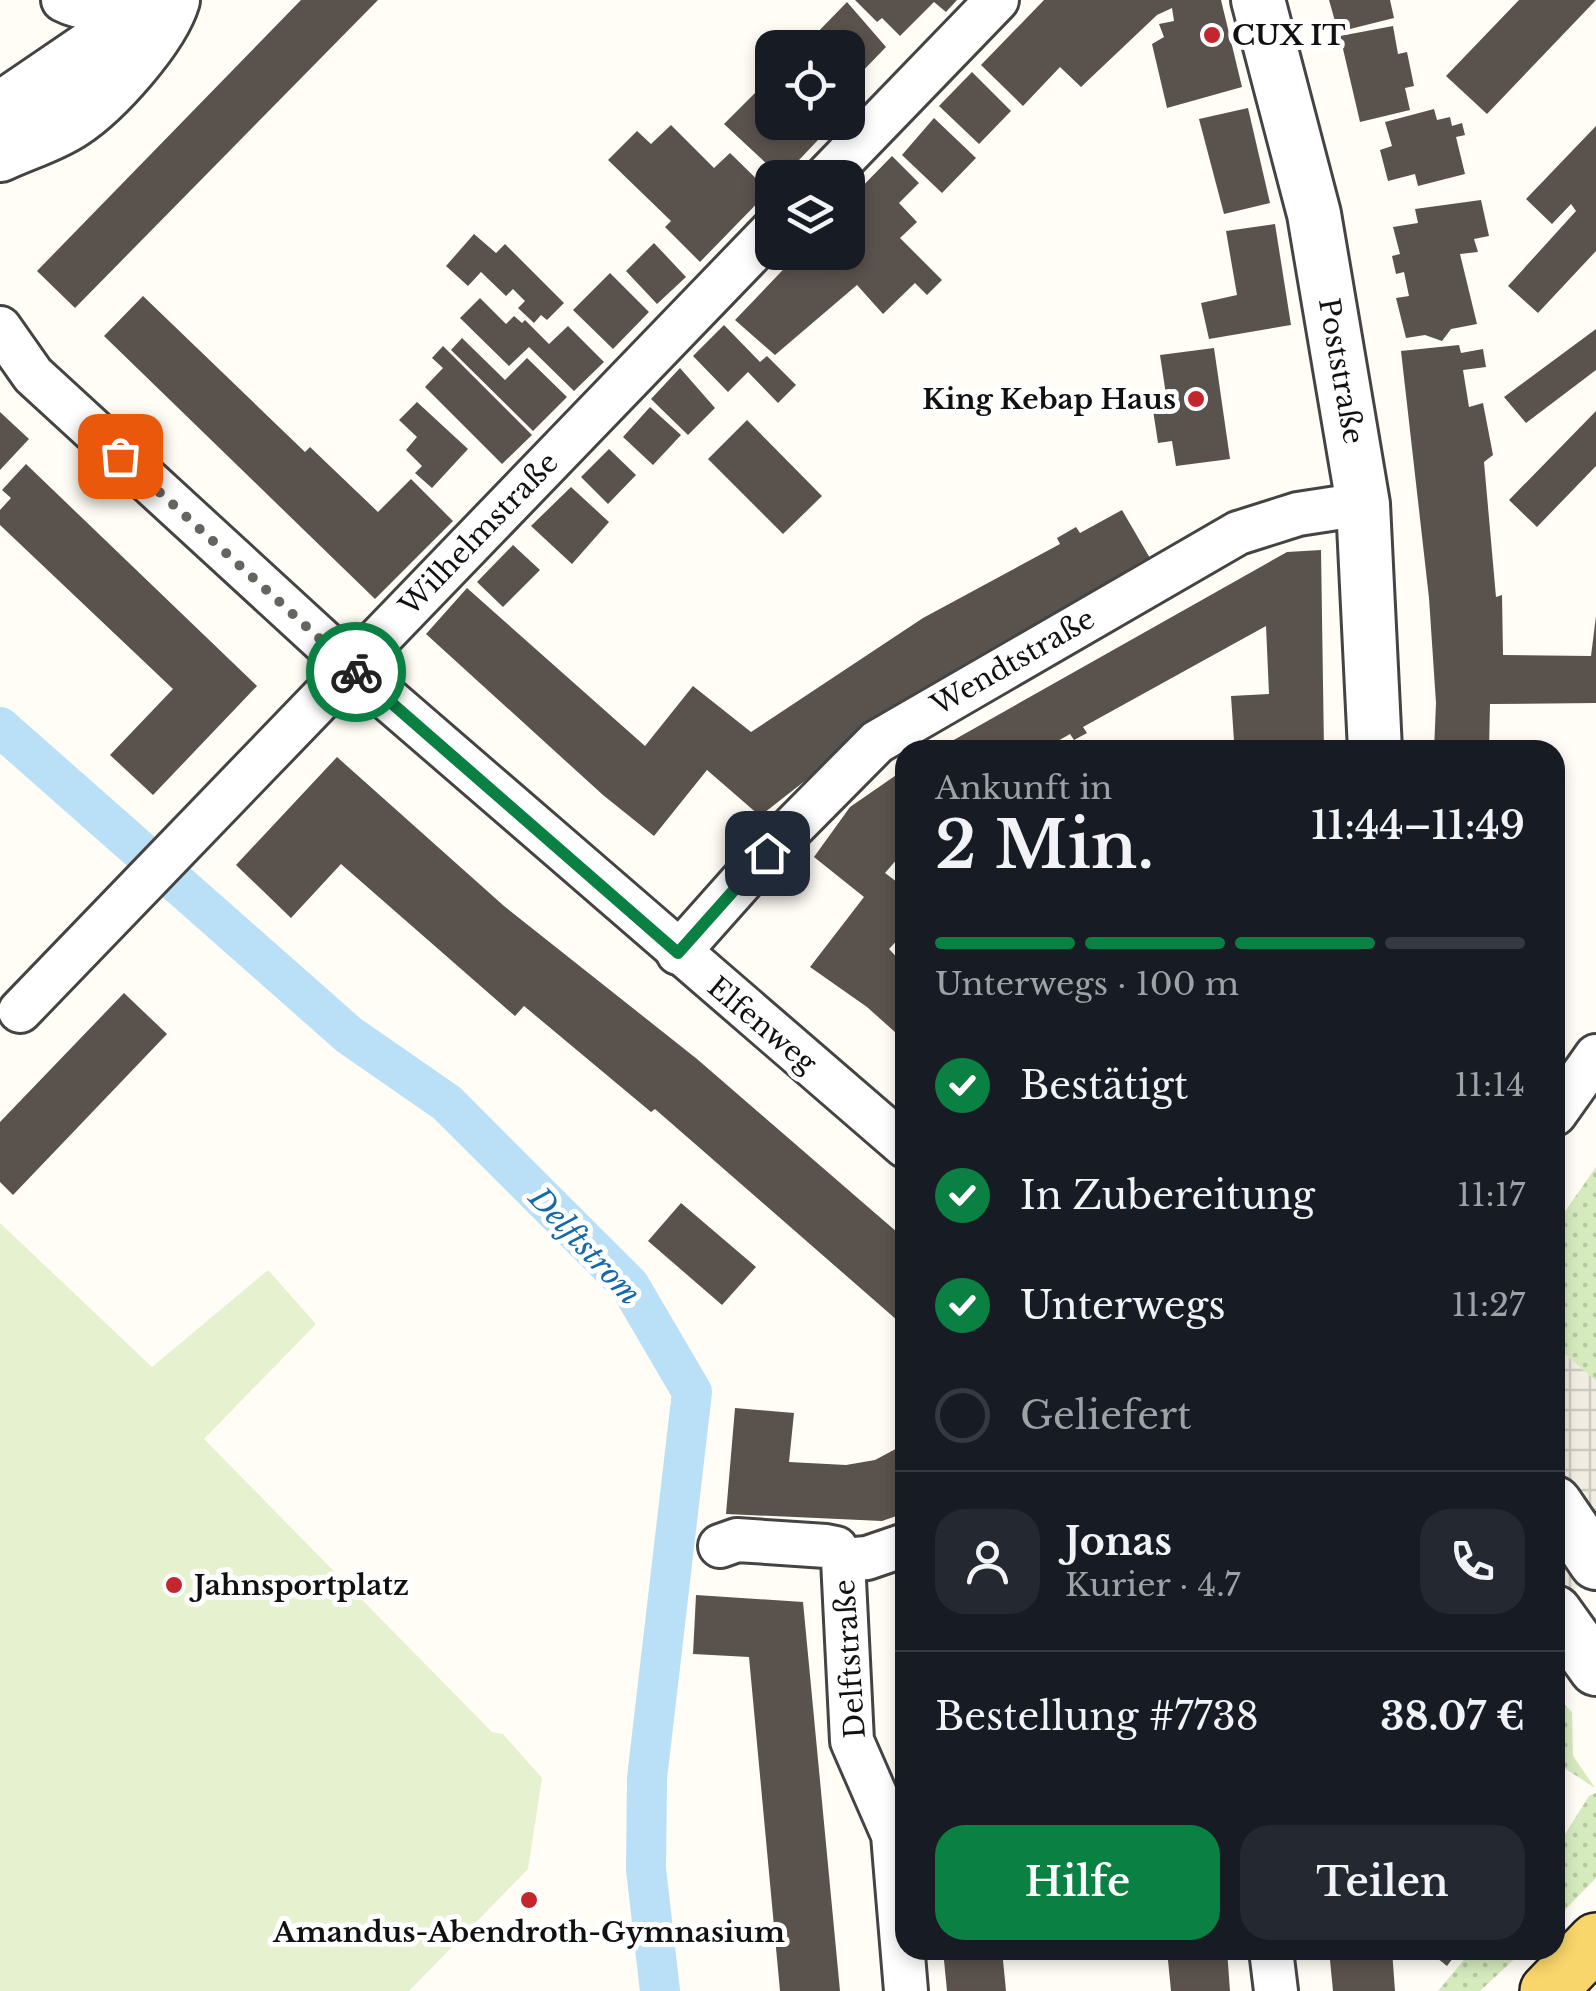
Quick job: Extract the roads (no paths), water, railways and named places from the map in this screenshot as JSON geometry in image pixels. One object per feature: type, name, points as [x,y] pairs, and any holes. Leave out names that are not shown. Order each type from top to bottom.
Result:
[{"type":"main road","points":[[1548,1991],[1596,1942]]},
{"type":"street","points":[[63,0],[77,8],[102,9],[135,0]]},
{"type":"street","points":[[0,109],[160,0]]},
{"type":"street","points":[[0,155],[74,121],[120,77],[167,21],[173,0]]},
{"type":"street","points":[[841,160],[997,0]]},
{"type":"street","name":"Poststraße","points":[[1258,0],[1314,214],[1363,504],[1375,740]]},
{"type":"street","name":"Wilhelmstraße","points":[[20,1011],[755,249]]},
{"type":"street","name":"Elfenweg","points":[[1,332],[33,375],[352,668],[895,1137]]},
{"type":"street","name":"Wendtstraße","points":[[678,953],[767,853],[877,742],[1238,533],[1298,514],[1363,504]]},
{"type":"street","points":[[1565,1100],[1596,1056]]},
{"type":"street","points":[[1565,1518],[1596,1563]]},
{"type":"street","name":"Delftstraße","points":[[720,1546],[737,1540],[826,1546],[836,1548],[843,1560],[852,1740],[893,1835],[895,1859]]},
{"type":"street","name":"Delftstraße","points":[[843,1560],[867,1558],[895,1548]]},
{"type":"street","points":[[1565,1626],[1596,1669]]},
{"type":"street","name":"Delftstraße","points":[[903,1960],[906,1991]]},
{"type":"street","points":[[1272,1960],[1276,1991]]},
{"type":"waterway","name":"Delftstrom","points":[[0,727],[349,1035],[447,1103],[630,1286],[692,1392],[647,1778],[646,1869],[660,1991]]},
{"type":"place","name":"CUX IT","points":[[1212,35]]},
{"type":"place","name":"King Kebap Haus","points":[[1196,399]]},
{"type":"place","name":"Jahnsportplatz","points":[[174,1585]]},
{"type":"place","name":"Amandus-Abendroth-Gymnasium","points":[[529,1900]]}]
